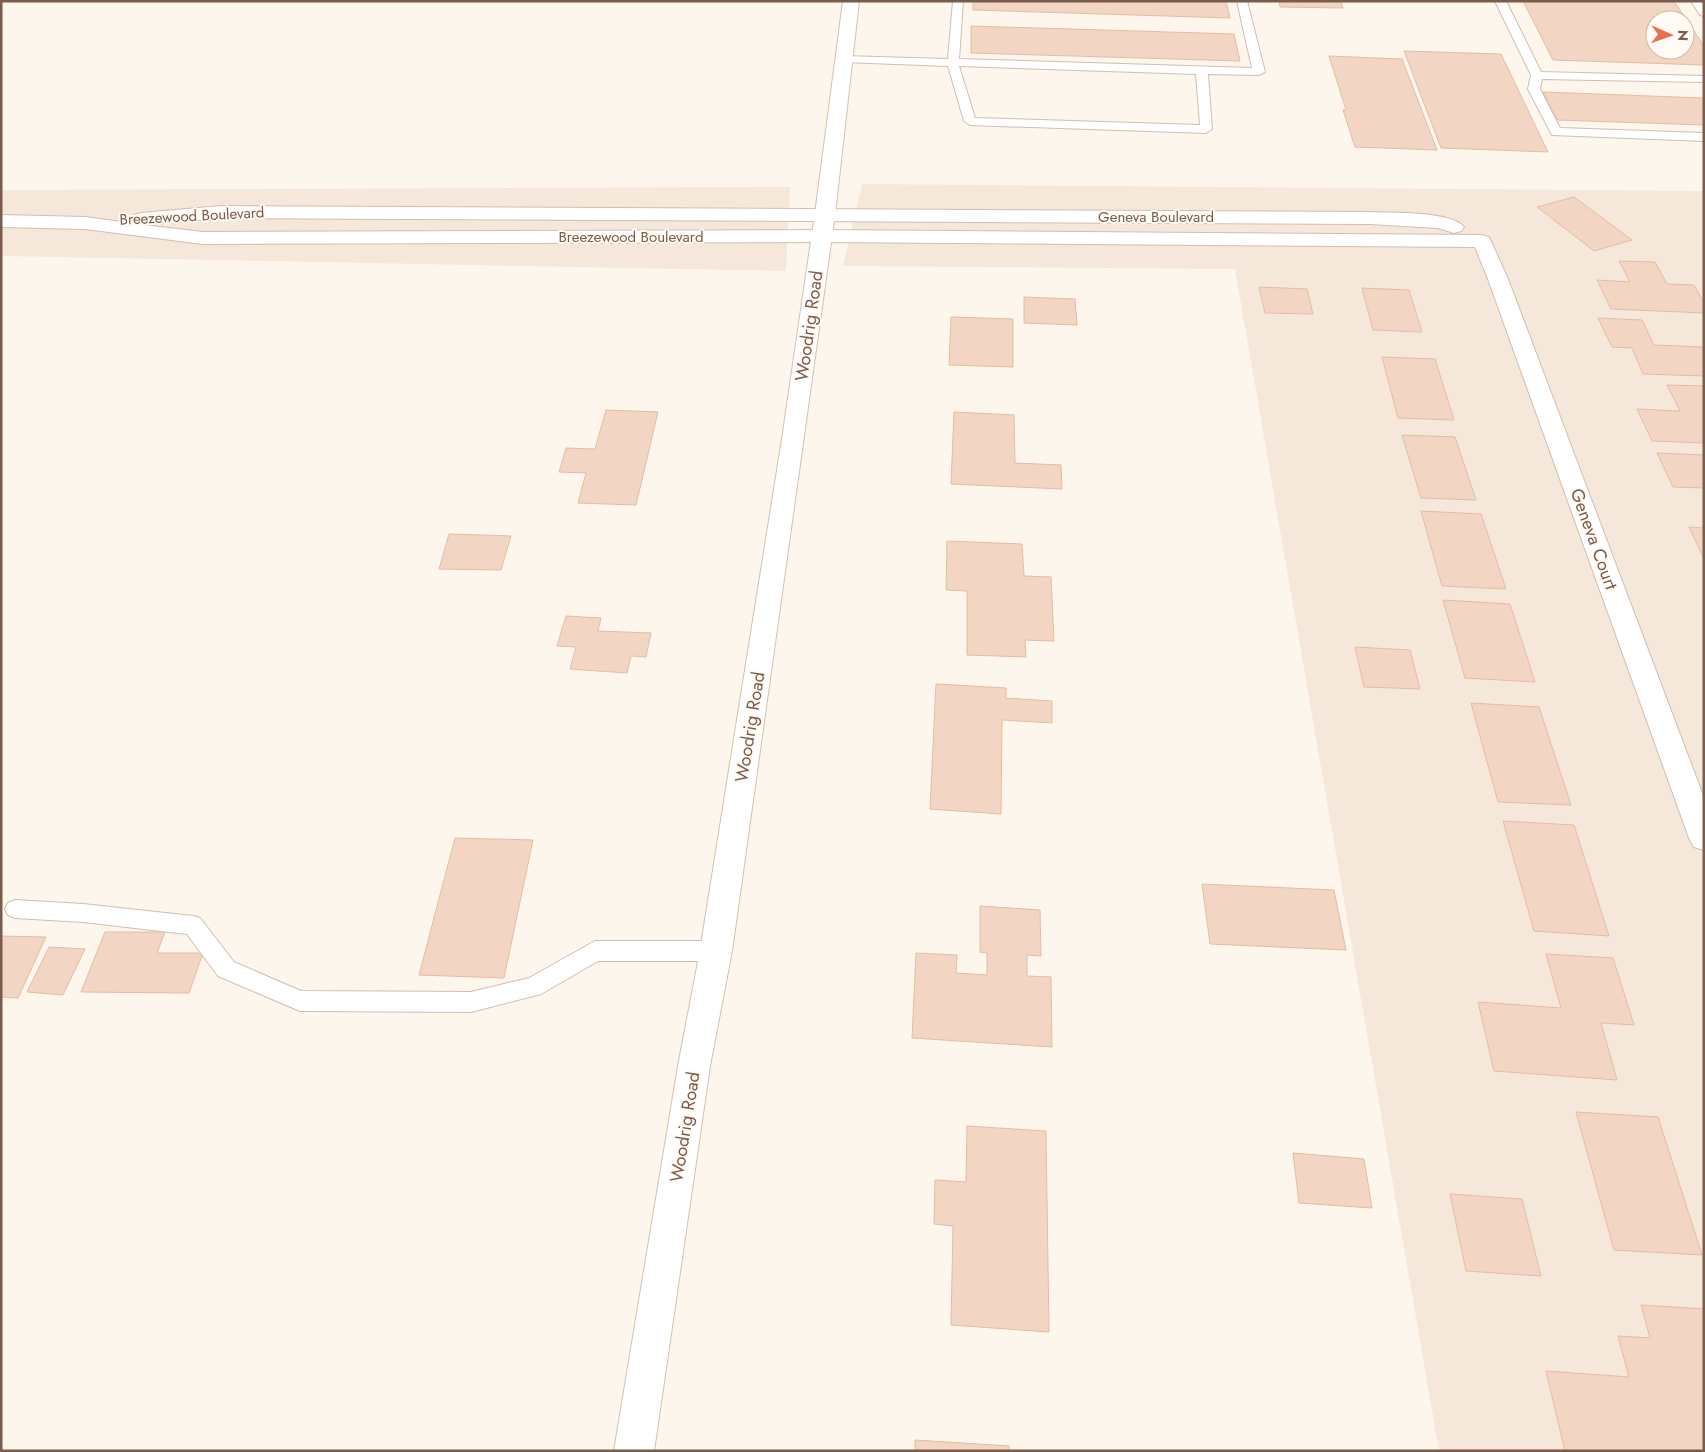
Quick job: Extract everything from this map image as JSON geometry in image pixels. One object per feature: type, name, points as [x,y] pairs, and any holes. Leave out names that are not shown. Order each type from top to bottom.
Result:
[{"type":"street","name":"Woodrig Road","points":[[634,1451],[694,1066],[716,951],[824,225],[851,1]]},
{"type":"street","name":"Breezewood Boulevard","points":[[85,223],[220,212],[448,213],[824,225]]},
{"type":"street","points":[[439,238],[448,213]]},
{"type":"street","name":"Breezewood Boulevard","points":[[1,221],[85,223],[203,238],[439,238],[824,225]]},
{"type":"street","name":"Geneva Court","points":[[824,225],[1482,241],[1502,288],[1704,838]]},
{"type":"lane","points":[[958,1],[953,64],[970,121],[1206,129],[1202,71]]},
{"type":"lane","points":[[843,59],[953,64],[1259,72],[1242,1]]},
{"type":"lane","points":[[1500,1],[1537,75],[1534,89],[1556,132],[1704,137]]},
{"type":"lane","points":[[1696,1],[1704,13]]},
{"type":"lane","points":[[1537,75],[1704,79]]},
{"type":"lane","points":[[15,909],[83,913],[193,925],[226,969],[300,1001],[471,1002],[534,988],[595,952],[716,951]]},
{"type":"shaded area","points":[[862,184],[1704,191],[1704,1451],[1439,1451],[1235,269],[843,266]]},
{"type":"shaded area","points":[[790,187],[786,271],[1,256],[1,190]]},
{"type":"building","points":[[973,1],[1226,1],[1230,18],[973,10]]},
{"type":"building","points":[[1279,1],[1341,1],[1343,8],[1280,7]]},
{"type":"building","points":[[1523,1],[1674,1],[1680,10],[1645,10],[1645,60],[1695,60],[1695,32],[1704,46],[1704,65],[1553,60]]},
{"type":"building","points":[[971,26],[1234,34],[1240,61],[971,53]]},
{"type":"building","points":[[1404,51],[1501,54],[1548,152],[1441,148]]},
{"type":"building","points":[[1329,56],[1402,59],[1437,150],[1355,147],[1343,110],[1346,110]]},
{"type":"building","points":[[1543,92],[1704,98],[1704,125],[1557,120]]},
{"type":"building","points":[[1574,197],[1632,240],[1594,251],[1537,207]]},
{"type":"building","points":[[1619,261],[1655,262],[1667,284],[1694,285],[1704,303],[1704,313],[1611,309],[1597,280],[1630,282]]},
{"type":"building","points":[[1259,287],[1307,289],[1313,314],[1265,313]]},
{"type":"building","points":[[1362,288],[1409,290],[1422,332],[1373,330]]},
{"type":"building","points":[[1024,297],[1075,299],[1077,325],[1024,323]]},
{"type":"building","points":[[951,317],[1013,319],[1013,367],[949,365]]},
{"type":"building","points":[[1598,318],[1642,320],[1654,345],[1704,347],[1704,376],[1643,374],[1632,348],[1612,347]]},
{"type":"building","points":[[1382,357],[1435,359],[1454,420],[1398,418]]},
{"type":"building","points":[[1667,385],[1704,386],[1704,443],[1652,441],[1637,409],[1680,411]]},
{"type":"building","points":[[606,410],[658,412],[636,505],[578,503],[586,473],[559,472],[566,448],[595,449]]},
{"type":"building","points":[[954,412],[1014,415],[1015,463],[1061,465],[1062,489],[951,484]]},
{"type":"building","points":[[1402,435],[1455,437],[1476,500],[1421,498]]},
{"type":"building","points":[[1657,453],[1704,455],[1704,488],[1673,487]]},
{"type":"building","points":[[1421,511],[1481,514],[1506,589],[1442,586]]},
{"type":"building","points":[[1689,527],[1704,528],[1704,559]]},
{"type":"building","points":[[449,534],[511,536],[501,570],[439,569]]},
{"type":"building","points":[[947,541],[1022,544],[1024,576],[1051,577],[1054,641],[1025,640],[1026,657],[967,655],[967,591],[946,590]]},
{"type":"building","points":[[1443,600],[1510,604],[1535,682],[1465,678]]},
{"type":"building","points":[[566,616],[601,618],[598,631],[651,633],[646,657],[631,656],[627,673],[570,669],[576,647],[557,646]]},
{"type":"building","points":[[1355,647],[1410,650],[1420,689],[1364,687]]},
{"type":"building","points":[[936,684],[1006,688],[1006,698],[1052,701],[1052,723],[1002,720],[1001,814],[930,809]]},
{"type":"building","points":[[1471,703],[1539,707],[1571,805],[1498,802]]},
{"type":"building","points":[[1503,821],[1574,825],[1609,936],[1534,931]]},
{"type":"building","points":[[455,838],[533,840],[504,978],[419,975]]},
{"type":"building","points":[[1202,884],[1334,890],[1346,950],[1210,944]]},
{"type":"building","points":[[980,906],[1040,910],[1041,956],[1027,955],[1027,976],[1051,977],[1052,1047],[912,1038],[916,953],[957,955],[956,973],[987,975],[987,953],[980,952]]},
{"type":"building","points":[[105,932],[165,932],[157,953],[203,953],[189,993],[81,992]]},
{"type":"building","points":[[1,936],[46,937],[18,998],[1,997]]},
{"type":"building","points":[[49,947],[85,949],[63,995],[27,992]]},
{"type":"building","points":[[1546,954],[1613,958],[1634,1025],[1601,1023],[1617,1080],[1494,1071],[1478,1002],[1561,1008]]},
{"type":"building","points":[[1576,1112],[1658,1117],[1702,1255],[1614,1250]]},
{"type":"building","points":[[967,1126],[1046,1131],[1049,1332],[951,1325],[953,1226],[934,1224],[935,1180],[966,1182]]},
{"type":"building","points":[[1293,1153],[1364,1159],[1372,1208],[1299,1203]]},
{"type":"building","points":[[1450,1194],[1522,1199],[1541,1276],[1466,1271]]},
{"type":"building","points":[[1641,1305],[1704,1309],[1704,1451],[1565,1451],[1546,1371],[1629,1377],[1618,1336],[1650,1338]]},
{"type":"building","points":[[915,1440],[1009,1446],[1009,1451],[915,1451]]}]
